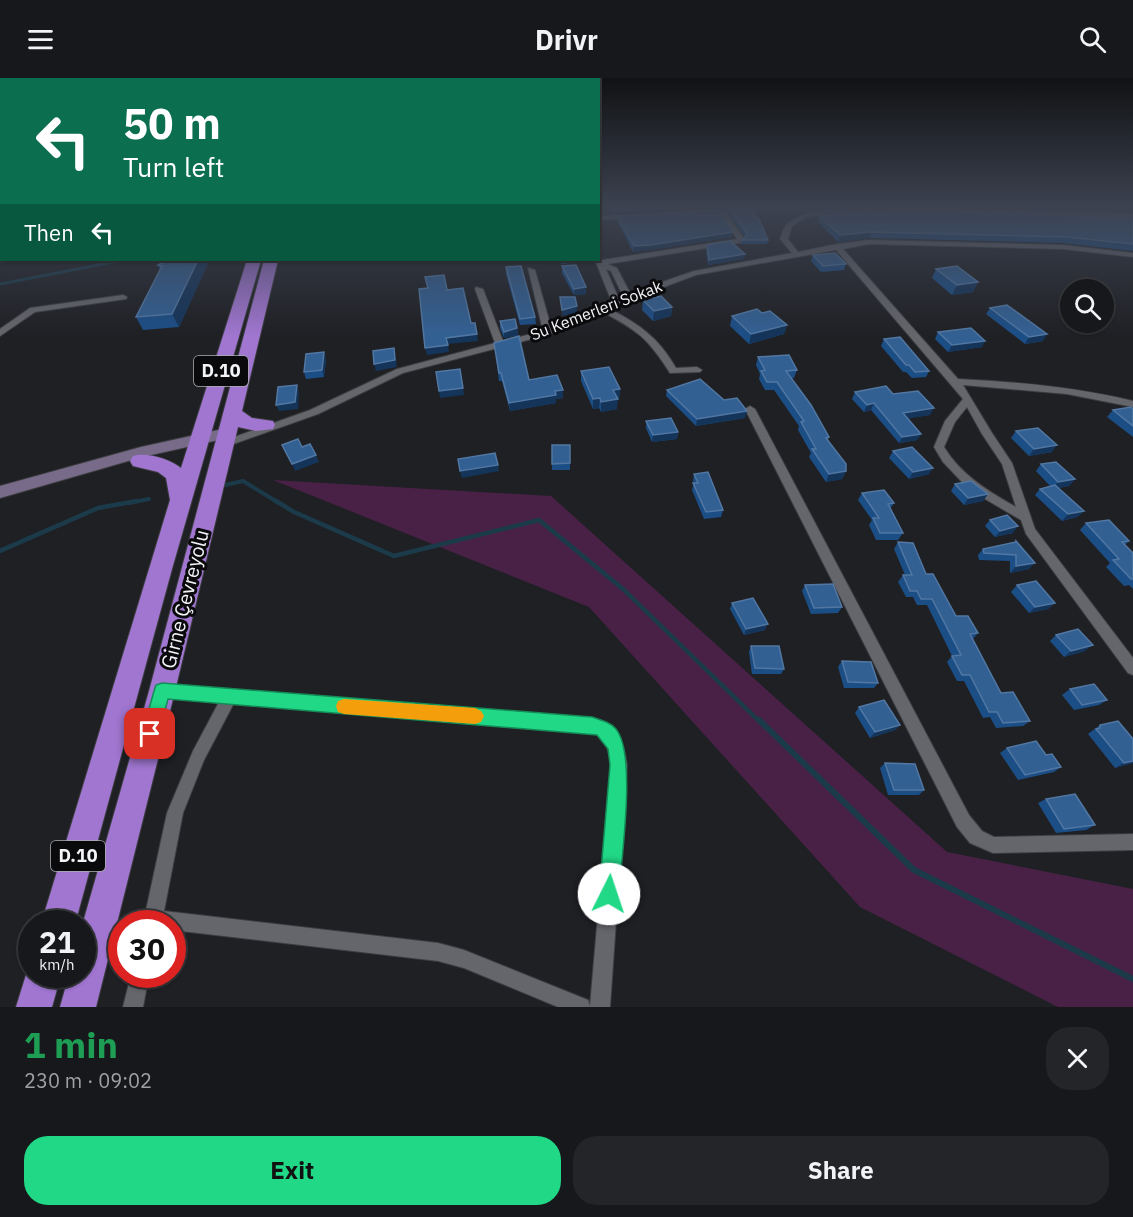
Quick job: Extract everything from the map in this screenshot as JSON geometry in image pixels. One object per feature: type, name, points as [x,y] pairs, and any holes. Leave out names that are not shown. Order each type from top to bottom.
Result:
[{"type":"highway","name":"Girne Çevreyolu","points":[[78,1007],[162,691],[212,441],[254,261]]},
{"type":"highway","name":"Girne Çevreyolu","points":[[62,910],[181,500],[212,441],[233,413],[271,261]]},
{"type":"highway","points":[[233,413],[240,422],[266,425]]},
{"type":"highway","points":[[140,461],[165,467],[176,475],[181,500]]},
{"type":"highway","points":[[34,1007],[39,988]]},
{"type":"street","points":[[600,261],[678,249]]},
{"type":"street","points":[[792,249],[795,253]]},
{"type":"street","name":"Su Kemerleri Sokak","points":[[286,423],[400,371],[548,332],[616,301],[694,273],[817,249]]},
{"type":"street","points":[[840,249],[968,400],[1006,463],[1030,531],[1133,669]]},
{"type":"street","name":"Su Kemerleri Sokak","points":[[1084,249],[1133,255]]},
{"type":"street","points":[[599,261],[614,270],[628,297]]},
{"type":"street","points":[[599,261],[616,301]]},
{"type":"street","points":[[531,270],[548,332]]},
{"type":"street","points":[[479,289],[500,344]]},
{"type":"street","points":[[0,333],[33,310],[123,297]]},
{"type":"street","points":[[602,308],[640,329],[660,347],[673,371],[697,370]]},
{"type":"street","points":[[955,382],[990,383],[1081,394],[1133,404]]},
{"type":"street","points":[[968,400],[956,411],[945,427],[939,447],[946,461],[956,472],[990,497],[1026,518]]},
{"type":"street","points":[[750,409],[963,821],[976,837],[993,845],[1133,842]]},
{"type":"street","points":[[0,492],[109,463],[141,452],[212,441],[286,423]]},
{"type":"street","points":[[109,463],[140,461],[266,425],[286,423]]},
{"type":"street","points":[[162,691],[592,725],[602,728],[610,735],[617,747],[619,765],[600,1007]]},
{"type":"street","points":[[154,910],[175,813],[198,756],[229,698]]},
{"type":"street","points":[[186,925],[438,952],[464,959],[582,1007]]},
{"type":"street","points":[[133,1007],[137,988]]},
{"type":"shaded area","points":[[273,480],[551,496],[947,852],[1133,889],[1133,1007],[1058,1007],[860,907],[589,607]]},
{"type":"building","points":[[708,249],[740,249],[745,254],[709,260]]},
{"type":"building","points":[[835,253],[846,264],[823,266],[813,255]]},
{"type":"building","points":[[165,261],[198,261],[172,314],[136,317],[162,266],[158,265]]},
{"type":"building","points":[[576,265],[586,287],[574,289],[562,266]]},
{"type":"building","points":[[521,266],[535,317],[520,319],[506,267]]},
{"type":"building","points":[[957,266],[978,282],[957,285],[936,269]]},
{"type":"building","points":[[444,275],[447,290],[463,288],[471,323],[475,323],[477,334],[446,338],[448,345],[425,348],[419,289],[428,288],[425,277]]},
{"type":"building","points":[[661,296],[672,307],[654,311],[643,300]]},
{"type":"building","points":[[560,297],[575,297],[577,306],[562,310]]},
{"type":"building","points":[[1007,305],[1047,334],[1029,337],[990,308]]},
{"type":"building","points":[[757,309],[762,313],[770,311],[787,325],[751,334],[732,316]]},
{"type":"building","points":[[515,319],[517,328],[504,332],[500,321]]},
{"type":"building","points":[[971,328],[985,341],[952,345],[938,332]]},
{"type":"building","points":[[519,336],[529,380],[557,375],[563,390],[555,391],[556,395],[509,403],[501,373],[499,373],[494,343]]},
{"type":"building","points":[[900,337],[929,371],[915,372],[884,339]]},
{"type":"building","points":[[394,348],[395,360],[374,364],[373,351]]},
{"type":"building","points":[[324,352],[322,370],[304,372],[306,354]]},
{"type":"building","points":[[789,355],[797,370],[786,371],[811,405],[829,437],[826,438],[846,464],[846,471],[829,474],[812,449],[816,449],[801,422],[804,421],[777,382],[767,382],[761,371],[765,370],[758,357]]},
{"type":"building","points":[[609,367],[620,389],[613,390],[618,399],[601,402],[600,398],[593,399],[581,371]]},
{"type":"building","points":[[460,369],[463,388],[439,391],[436,372]]},
{"type":"building","points":[[700,379],[724,400],[737,398],[747,411],[697,419],[667,390]]},
{"type":"building","points":[[297,385],[295,402],[276,405],[278,387]]},
{"type":"building","points":[[886,386],[893,394],[918,391],[934,408],[903,413],[921,434],[902,437],[874,403],[867,405],[855,392]]},
{"type":"building","points":[[1131,407],[1133,409],[1133,426],[1113,410]]},
{"type":"building","points":[[671,418],[678,432],[653,435],[646,421]]},
{"type":"building","points":[[1038,428],[1057,445],[1034,449],[1016,431]]},
{"type":"building","points":[[298,439],[302,447],[310,444],[316,455],[292,464],[282,445]]},
{"type":"building","points":[[552,445],[570,445],[570,463],[552,464]]},
{"type":"building","points":[[912,447],[933,468],[913,472],[893,451]]},
{"type":"building","points":[[495,453],[498,465],[460,471],[458,459]]},
{"type":"building","points":[[1056,462],[1075,479],[1058,482],[1041,464]]},
{"type":"building","points":[[708,472],[723,510],[706,512],[693,483],[698,483],[694,474]]},
{"type":"building","points":[[971,481],[988,494],[968,498],[955,484]]},
{"type":"building","points":[[1055,485],[1084,511],[1068,514],[1040,489]]},
{"type":"building","points":[[884,490],[894,503],[888,504],[903,533],[880,533],[873,518],[879,518],[862,493]]},
{"type":"building","points":[[1007,515],[1018,526],[1000,531],[990,520]]},
{"type":"building","points":[[1109,520],[1129,541],[1122,542],[1133,553],[1133,579],[1113,560],[1119,559],[1086,523]]},
{"type":"building","points":[[1016,541],[1035,563],[1016,566],[1016,555],[984,553],[983,549]]},
{"type":"building","points":[[898,542],[913,543],[926,574],[933,574],[956,616],[968,616],[978,633],[970,634],[1001,693],[1013,692],[1030,721],[1003,723],[997,712],[989,712],[970,675],[962,675],[952,656],[961,655],[932,599],[921,599],[917,591],[910,591],[903,575],[912,575]]},
{"type":"building","points":[[1036,581],[1055,603],[1035,607],[1017,585]]},
{"type":"building","points":[[833,584],[842,607],[814,608],[805,585]]},
{"type":"building","points":[[753,598],[768,624],[746,629],[732,603]]},
{"type":"building","points":[[1078,629],[1093,645],[1071,651],[1056,635]]},
{"type":"building","points":[[751,646],[779,646],[784,669],[755,668]]},
{"type":"building","points":[[842,661],[871,662],[878,683],[848,682]]},
{"type":"building","points":[[1094,684],[1107,700],[1082,705],[1070,689]]},
{"type":"building","points":[[884,700],[900,725],[875,732],[859,707]]},
{"type":"building","points":[[1118,721],[1133,739],[1133,761],[1124,763],[1096,729],[1100,728],[1100,725]]},
{"type":"building","points":[[1036,741],[1046,755],[1052,754],[1061,767],[1025,775],[1007,748]]},
{"type":"building","points":[[885,763],[915,764],[924,790],[894,790]]},
{"type":"building","points":[[1075,794],[1095,825],[1064,829],[1046,799]]},
{"type":"waterway","points":[[0,284],[119,261]]},
{"type":"waterway","points":[[225,485],[243,481],[279,503]]},
{"type":"waterway","points":[[129,503],[149,499]]},
{"type":"waterway","points":[[0,551],[98,508],[137,501]]},
{"type":"waterway","points":[[276,501],[294,512],[394,556],[539,520],[623,589],[760,722]]},
{"type":"waterway","points":[[759,720],[914,870],[1133,979]]},
{"type":"slow traffic","points":[[344,706],[475,716]]},
{"type":"route","points":[[150,734],[162,691],[592,725],[602,728],[610,735],[617,747],[619,765],[609,894]]}]
